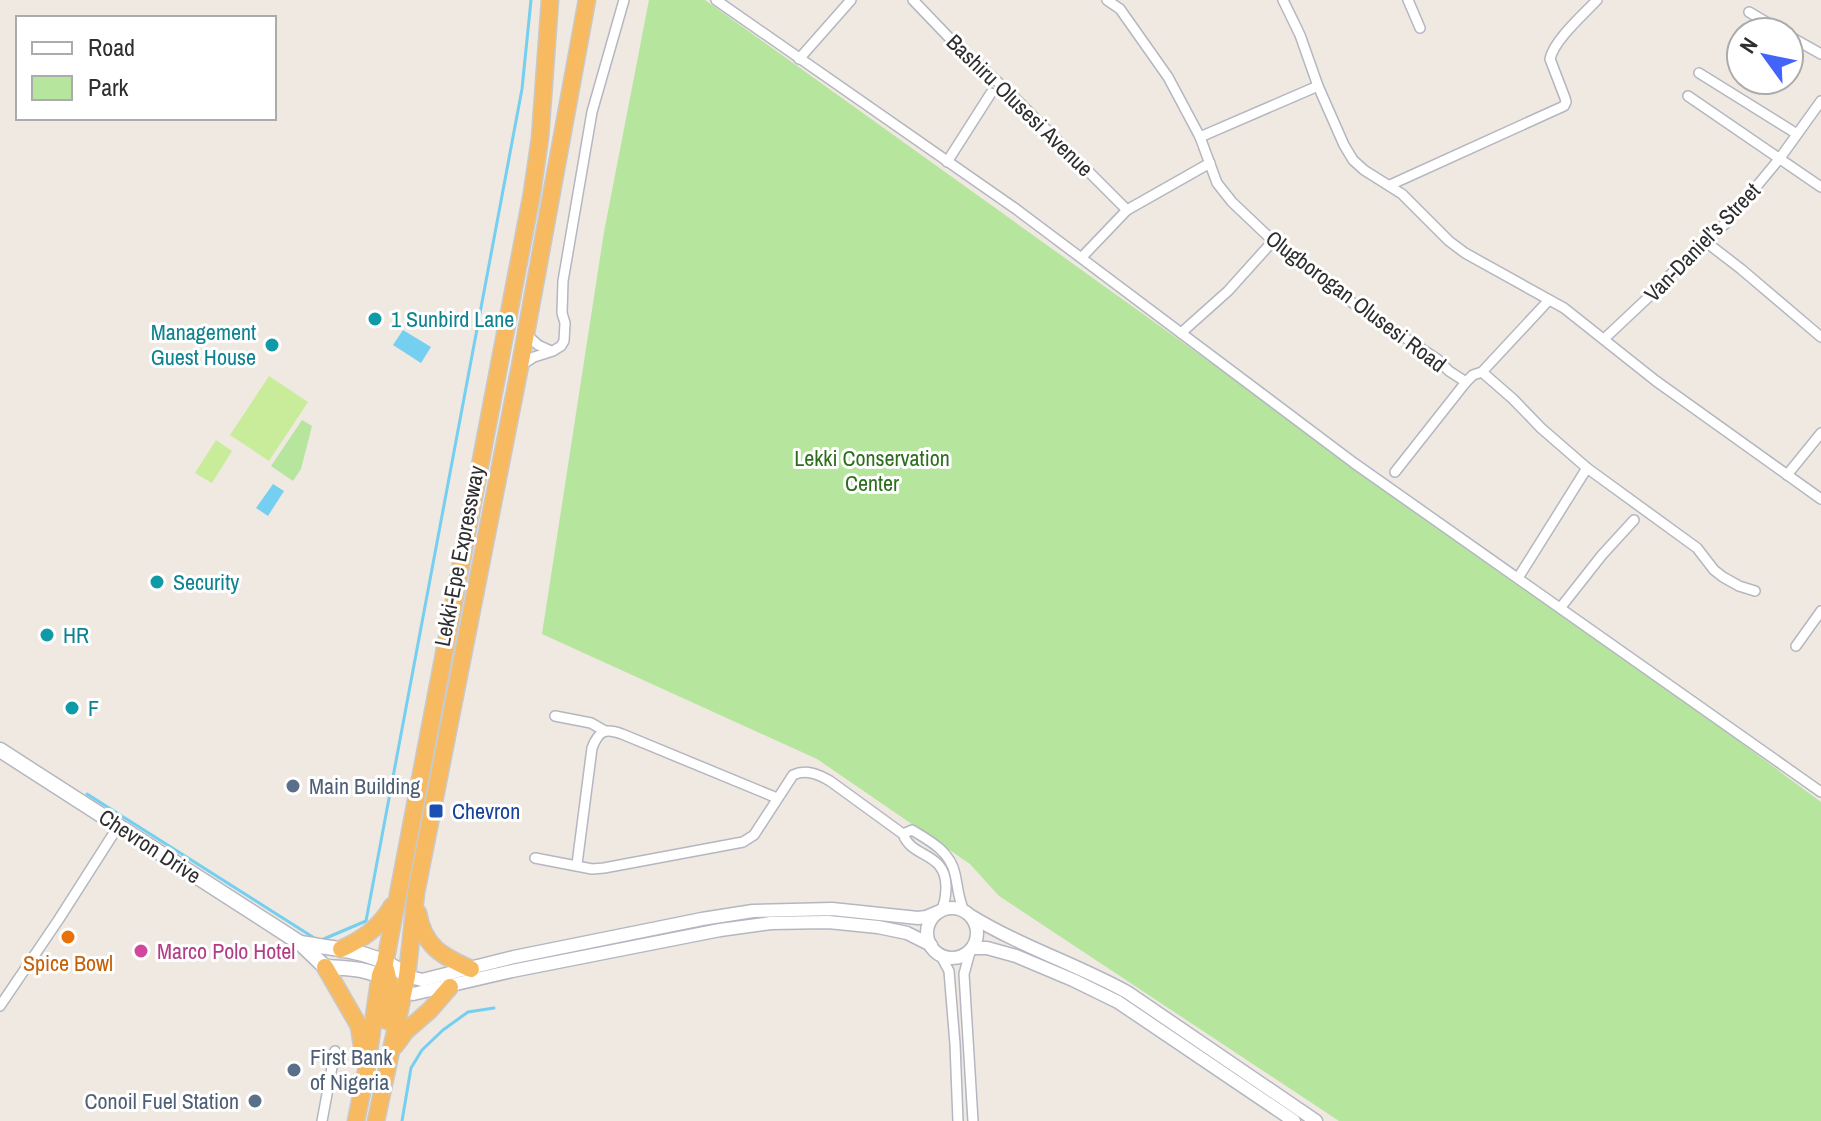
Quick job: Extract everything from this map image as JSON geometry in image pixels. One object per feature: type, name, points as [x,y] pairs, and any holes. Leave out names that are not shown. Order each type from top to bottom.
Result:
[{"type":"highway","name":"Lekki-Epe Expressway","points":[[376,1121],[389,1058],[397,897],[532,193],[550,0]]},
{"type":"highway","name":"Lekki-Epe Expressway","points":[[356,1121],[366,1072],[416,893],[520,366],[587,0]]},
{"type":"highway","points":[[369,1121],[386,1028],[398,926],[416,834],[412,821]]},
{"type":"highway","points":[[416,893],[422,932],[429,943],[440,953],[471,969]]},
{"type":"highway","points":[[341,949],[376,928],[397,897]]},
{"type":"highway","points":[[325,967],[359,1026],[366,1072]]},
{"type":"highway","points":[[389,1058],[406,1031],[450,987]]},
{"type":"main road","name":"Chevron Drive","points":[[0,750],[300,943],[325,967]]},
{"type":"main road","name":"Chevron Drive","points":[[300,943],[365,954],[393,976]]},
{"type":"main road","points":[[325,967],[359,969],[393,976]]},
{"type":"street","points":[[520,366],[561,346],[564,341],[563,281],[592,112],[624,0]]},
{"type":"street","points":[[716,0],[1082,257],[1354,463],[1821,792]]},
{"type":"street","points":[[799,59],[851,0]]},
{"type":"street","name":"Bashiru Olusesi Avenue","points":[[913,0],[1127,210]]},
{"type":"street","name":"Olugborogan Olusesi Road","points":[[1109,0],[1120,9],[1168,77],[1200,137],[1217,183],[1232,202],[1273,241],[1354,304],[1437,359],[1449,371],[1466,382],[1482,372],[1549,300]]},
{"type":"street","points":[[1283,0],[1300,35],[1318,86],[1353,160],[1390,185],[1465,253],[1564,308],[1656,381],[1821,499]]},
{"type":"street","points":[[1408,0],[1420,28]]},
{"type":"street","points":[[1390,185],[1564,106],[1566,102],[1550,59],[1551,54],[1597,0]]},
{"type":"street","points":[[1749,12],[1756,16]]},
{"type":"street","points":[[1699,73],[1797,134]]},
{"type":"street","points":[[1200,137],[1318,86]]},
{"type":"street","points":[[947,162],[991,93]]},
{"type":"street","points":[[1688,96],[1821,187]]},
{"type":"street","name":"Van-Daniel’s Street","points":[[1604,339],[1727,222],[1780,158],[1821,101]]},
{"type":"street","points":[[1082,257],[1127,210],[1210,163]]},
{"type":"street","points":[[1181,333],[1228,291],[1273,241]]},
{"type":"street","points":[[1706,242],[1821,337]]},
{"type":"street","points":[[526,334],[538,345],[552,351]]},
{"type":"street","points":[[1482,372],[1587,468],[1697,548],[1714,570],[1739,586],[1755,591]]},
{"type":"street","points":[[1395,472],[1466,382]]},
{"type":"street","points":[[1787,475],[1821,433]]},
{"type":"street","points":[[1518,578],[1587,468]]},
{"type":"street","points":[[1561,607],[1634,520]]},
{"type":"street","points":[[1796,646],[1821,611]]},
{"type":"street","points":[[555,716],[591,723],[605,731],[622,734],[777,798]]},
{"type":"street","points":[[577,864],[592,748],[596,737],[605,731]]},
{"type":"street","points":[[535,858],[592,869],[743,842],[754,835],[793,775],[817,774],[903,834],[906,841],[941,865],[946,882],[946,899],[927,931],[928,940],[941,956],[958,958],[972,950],[987,948],[1016,956],[1118,1002],[1294,1121]]},
{"type":"street","points":[[0,1006],[119,825]]},
{"type":"street","points":[[903,834],[912,830],[942,850],[955,870],[959,898],[978,931],[964,974],[973,1121]]},
{"type":"street","points":[[393,976],[422,980],[514,957],[753,911],[832,909],[918,918],[955,908],[997,932],[1099,976],[1127,992],[1316,1121]]},
{"type":"street","points":[[393,976],[413,994],[512,971],[720,930],[771,923],[828,922],[878,927],[907,933],[931,945]]},
{"type":"street","points":[[941,956],[949,971],[958,1121]]},
{"type":"street","points":[[322,1121],[335,1051]]},
{"type":"green space","name":"Lekki Conservation Center","points":[[649,0],[705,0],[1821,802],[1821,1121],[1339,1121],[999,896],[970,864],[817,759],[542,634],[604,232]]},
{"type":"green space","points":[[269,376],[308,402],[269,461],[230,435]]},
{"type":"green space","points":[[302,420],[312,426],[301,469],[293,481],[271,466]]},
{"type":"green space","points":[[216,440],[232,451],[212,483],[195,473]]},
{"type":"water","points":[[403,330],[431,347],[421,363],[393,345]]},
{"type":"water","points":[[273,484],[284,491],[268,516],[256,508]]},
{"type":"waterway","points":[[87,794],[319,941],[366,921],[522,89],[531,0]]},
{"type":"waterway","points":[[402,1121],[411,1068],[422,1050],[468,1012],[494,1008]]},
{"type":"place","name":"1 Sunbird Lane","points":[[375,319]]},
{"type":"place","name":"Management Guest House","points":[[272,345]]},
{"type":"place","name":"Security","points":[[157,582]]},
{"type":"place","name":"HR","points":[[47,635]]},
{"type":"place","name":"F","points":[[72,708]]},
{"type":"place","name":"Main Building","points":[[293,786]]},
{"type":"place","name":"Chevron","points":[[436,811]]},
{"type":"place","name":"Spice Bowl","points":[[68,937]]},
{"type":"place","name":"Marco Polo Hotel","points":[[141,951]]},
{"type":"place","name":"First Bank of Nigeria","points":[[294,1070]]},
{"type":"place","name":"Conoil Fuel Station","points":[[255,1101]]}]
